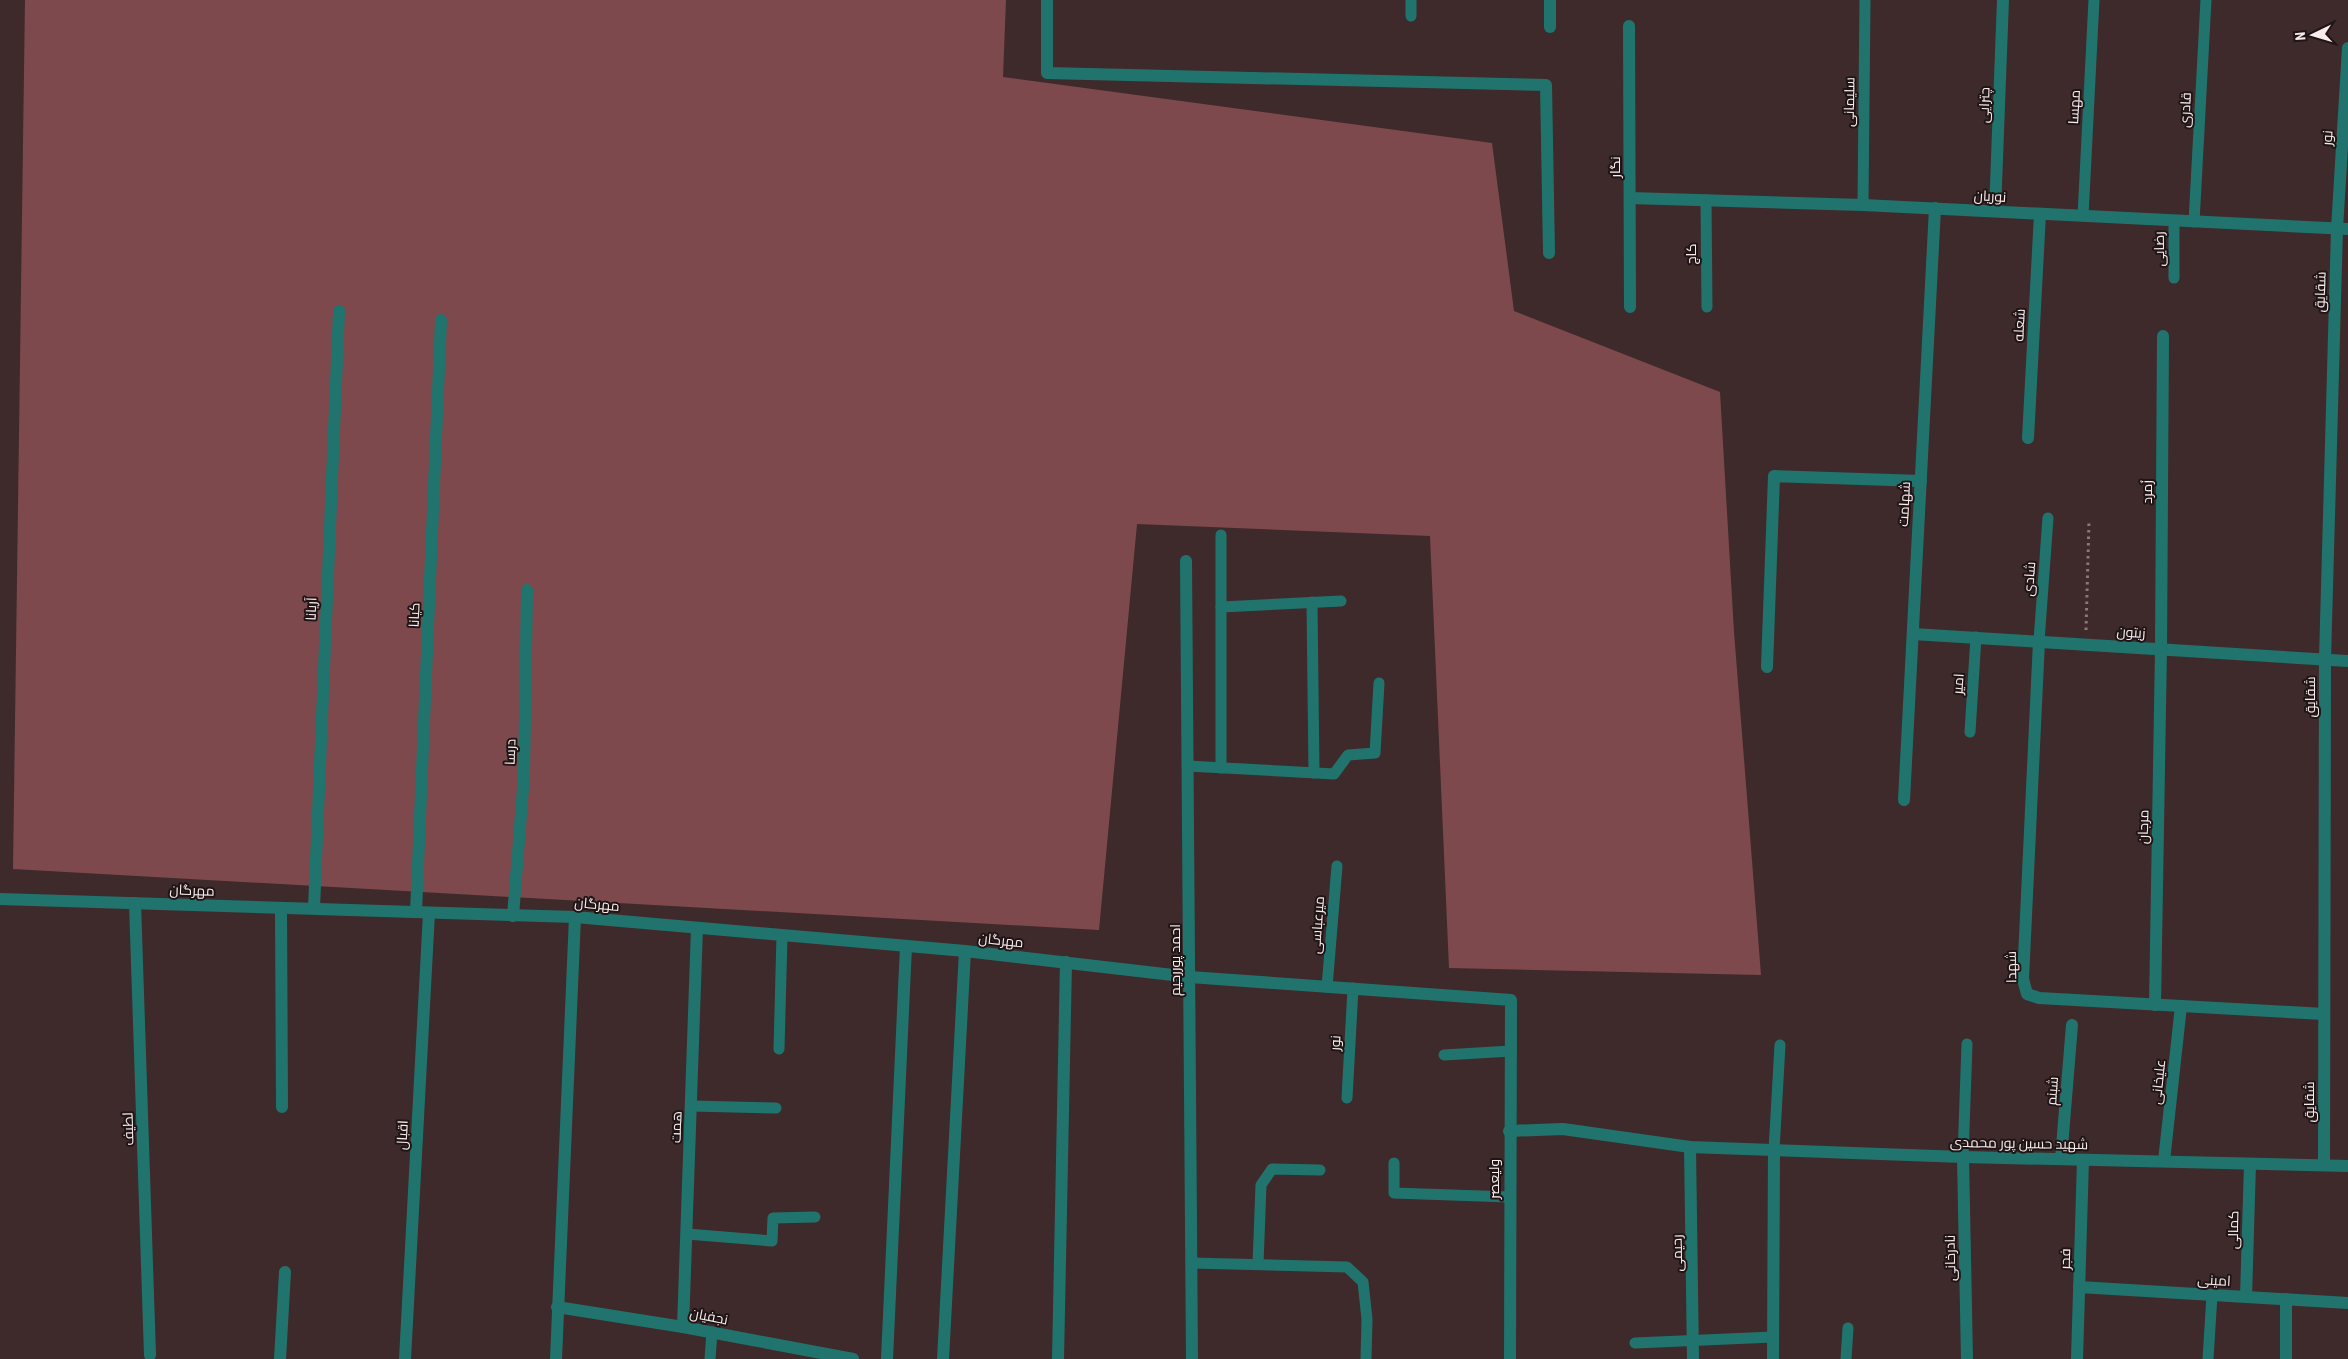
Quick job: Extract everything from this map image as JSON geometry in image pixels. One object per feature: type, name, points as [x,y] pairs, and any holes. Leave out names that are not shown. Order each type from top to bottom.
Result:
[{"type":"street","points":[[1047,0],[1047,73],[1546,85],[1549,253]]},
{"type":"street","points":[[1550,0],[1550,27]]},
{"type":"street","name":"چترایی","points":[[1995,212],[2002,0]]},
{"type":"street","name":"نگار","points":[[1629,26],[1630,308]]},
{"type":"street","name":"نور","points":[[2342,229],[2348,48]]},
{"type":"street","name":"نوریان","points":[[1630,198],[1863,204],[2342,229]]},
{"type":"street","name":"شهامت","points":[[1904,800],[1935,208]]},
{"type":"street","name":"شعله","points":[[2028,438],[2040,214]]},
{"type":"street","name":"شقایق","points":[[2324,1166],[2325,659],[2342,229]]},
{"type":"street","name":"آریانا","points":[[314,908],[339,311]]},
{"type":"street","name":"کیانا","points":[[416,912],[441,320]]},
{"type":"street","name":"زُمرد","points":[[2161,649],[2163,336]]},
{"type":"street","points":[[1767,667],[1774,476],[1921,481]]},
{"type":"street","name":"احمد پوررحیم","points":[[1186,561],[1192,1359]]},
{"type":"street","name":"درسا","points":[[513,916],[524,776],[527,590]]},
{"type":"street","name":"زیتون","points":[[1913,634],[2348,661]]},
{"type":"street","name":"شهدا","points":[[2040,641],[2024,979],[2028,994],[2038,998],[2324,1014]]},
{"type":"street","name":"مرجان","points":[[2156,1005],[2161,649]]},
{"type":"street","name":"مهرگان","points":[[0,899],[575,917],[965,951],[1190,977],[1511,1000]]},
{"type":"street","name":"لطیف","points":[[135,903],[150,1355]]},
{"type":"street","points":[[282,908],[282,1107]]},
{"type":"street","name":"اقبال","points":[[405,1359],[429,913]]},
{"type":"street","points":[[556,1359],[575,917]]},
{"type":"street","name":"همت","points":[[683,1327],[697,928]]},
{"type":"street","points":[[887,1359],[906,946]]},
{"type":"street","points":[[943,1359],[965,951]]},
{"type":"street","points":[[1058,1359],[1066,962]]},
{"type":"street","name":"ولیعصر","points":[[1510,1359],[1511,1000]]},
{"type":"street","name":"علیخانی","points":[[2164,1162],[2181,1006]]},
{"type":"street","name":"شبنم","points":[[2062,1159],[2072,1025]]},
{"type":"street","name":"شهید حسین پور محمدی","points":[[1510,1131],[1563,1129],[1690,1147],[1963,1157],[2348,1166]]},
{"type":"street","name":"رحیمی","points":[[1690,1147],[1693,1359]]},
{"type":"street","points":[[1773,1359],[1774,1150]]},
{"type":"street","name":"نادرخانی","points":[[1963,1157],[1967,1359]]},
{"type":"street","name":"فجر","points":[[2077,1359],[2083,1160]]},
{"type":"street","name":"کمالی","points":[[2246,1297],[2250,1164]]},
{"type":"street","points":[[280,1359],[285,1272]]},
{"type":"street","name":"امینی","points":[[2079,1287],[2348,1303]]},
{"type":"street","points":[[2286,1300],[2286,1359]]},
{"type":"street","name":"نجفیان","points":[[558,1307],[712,1332],[854,1359]]},
{"type":"lane","points":[[1411,0],[1411,16]]},
{"type":"lane","name":"سلیمانی","points":[[1863,204],[1865,0]]},
{"type":"lane","name":"مهسا","points":[[2083,216],[2094,0]]},
{"type":"lane","name":"قادری","points":[[2194,222],[2206,0]]},
{"type":"lane","name":"کاج","points":[[1706,200],[1707,307]]},
{"type":"lane","name":"رضایی","points":[[2174,220],[2174,278]]},
{"type":"lane","name":"شادی","points":[[2040,641],[2048,518]]},
{"type":"lane","points":[[1221,535],[1221,768]]},
{"type":"lane","points":[[1221,607],[1341,601]]},
{"type":"lane","points":[[1312,602],[1314,773]]},
{"type":"lane","name":"امیر","points":[[1970,732],[1976,637]]},
{"type":"lane","points":[[1188,766],[1334,774],[1348,754],[1375,753],[1379,683]]},
{"type":"lane","name":"میرعباسی","points":[[1327,987],[1337,866]]},
{"type":"lane","points":[[779,1049],[782,936]]},
{"type":"lane","name":"نور","points":[[1347,1098],[1353,988]]},
{"type":"lane","points":[[1963,1157],[1967,1044]]},
{"type":"lane","points":[[1774,1150],[1780,1045]]},
{"type":"lane","points":[[1444,1055],[1511,1052]]},
{"type":"lane","points":[[692,1106],[776,1108]]},
{"type":"lane","points":[[1394,1162],[1394,1194],[1509,1197]]},
{"type":"lane","points":[[1258,1264],[1261,1186],[1272,1169],[1320,1170]]},
{"type":"lane","points":[[687,1234],[772,1241],[773,1218],[815,1217]]},
{"type":"lane","points":[[1191,1262],[1347,1267],[1364,1282],[1367,1319],[1366,1359]]},
{"type":"lane","points":[[2208,1359],[2212,1295]]},
{"type":"lane","points":[[1846,1359],[1848,1328]]},
{"type":"lane","points":[[710,1359],[712,1332]]},
{"type":"lane","points":[[1635,1343],[1773,1337]]},
{"type":"path","points":[[2086,644],[2089,521]]},
{"type":"shaded area","points":[[25,0],[1006,0],[1003,77],[1492,143],[1514,311],[1720,392],[1734,632],[1761,975],[1449,968],[1430,536],[1137,524],[1099,930],[13,869]]}]
